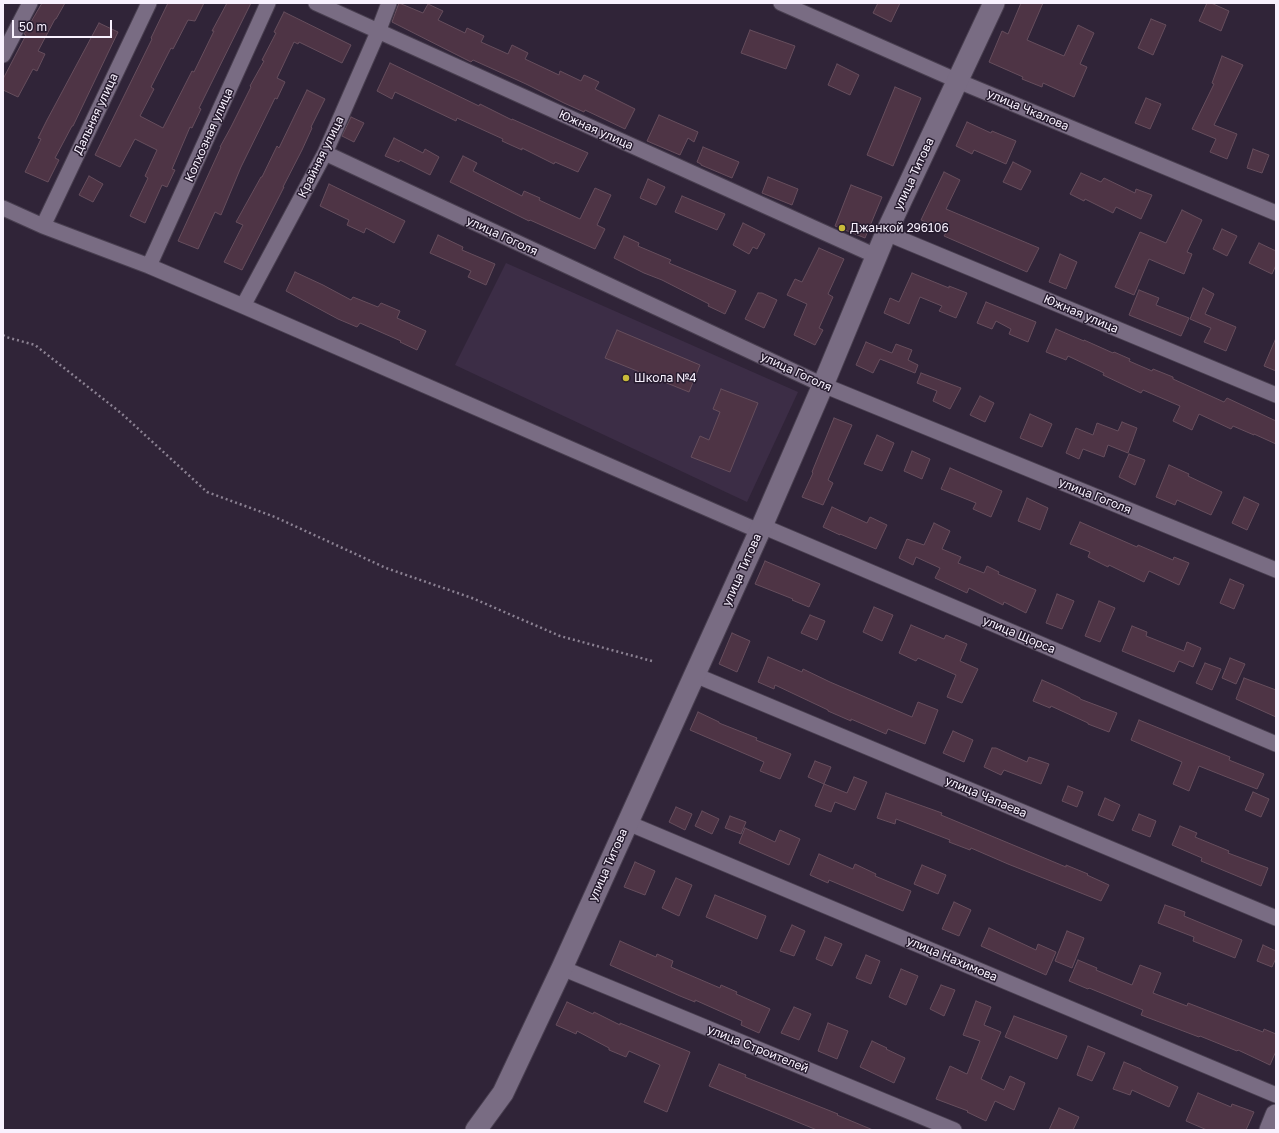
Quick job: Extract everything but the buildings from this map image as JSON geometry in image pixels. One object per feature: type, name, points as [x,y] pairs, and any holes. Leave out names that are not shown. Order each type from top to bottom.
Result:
[{"type":"main road","name":"улица Титова","points":[[476,1130],[503,1093],[562,968],[761,528],[823,385],[886,233],[994,3]]},
{"type":"main road","points":[[1270,1130],[1276,1115]]},
{"type":"street","points":[[3,55],[30,3]]},
{"type":"street","name":"Дальняя улица","points":[[43,226],[149,3]]},
{"type":"street","name":"Колхозная улица","points":[[149,266],[268,3]]},
{"type":"street","name":"Южная улица","points":[[316,3],[876,256]]},
{"type":"street","name":"Крайняя улица","points":[[243,306],[325,154],[389,3]]},
{"type":"street","name":"улица Чкалова","points":[[781,3],[958,81],[1276,213]]},
{"type":"street","name":"улица Гоголя","points":[[325,154],[823,385],[1276,570]]},
{"type":"street","name":"улица Щорса","points":[[3,208],[43,226],[149,266],[761,528],[1276,744]]},
{"type":"street","name":"Южная улица","points":[[886,233],[1276,396]]},
{"type":"street","name":"улица Чапаева","points":[[695,675],[1276,918]]},
{"type":"street","name":"улица Нахимова","points":[[628,823],[1276,1095]]},
{"type":"street","name":"улица Строителей","points":[[562,968],[954,1130]]},
{"type":"path","points":[[3,335],[6,338],[35,345],[121,413],[207,492],[275,517],[386,568],[472,598],[560,636],[652,661]]},
{"type":"shaded area","name":"Школа №4","points":[[506,263],[798,392],[747,502],[455,365]]},
{"type":"place","name":"Джанкой 296106","points":[[842,228]]},
{"type":"place","name":"Школа №4","points":[[626,378]]}]
